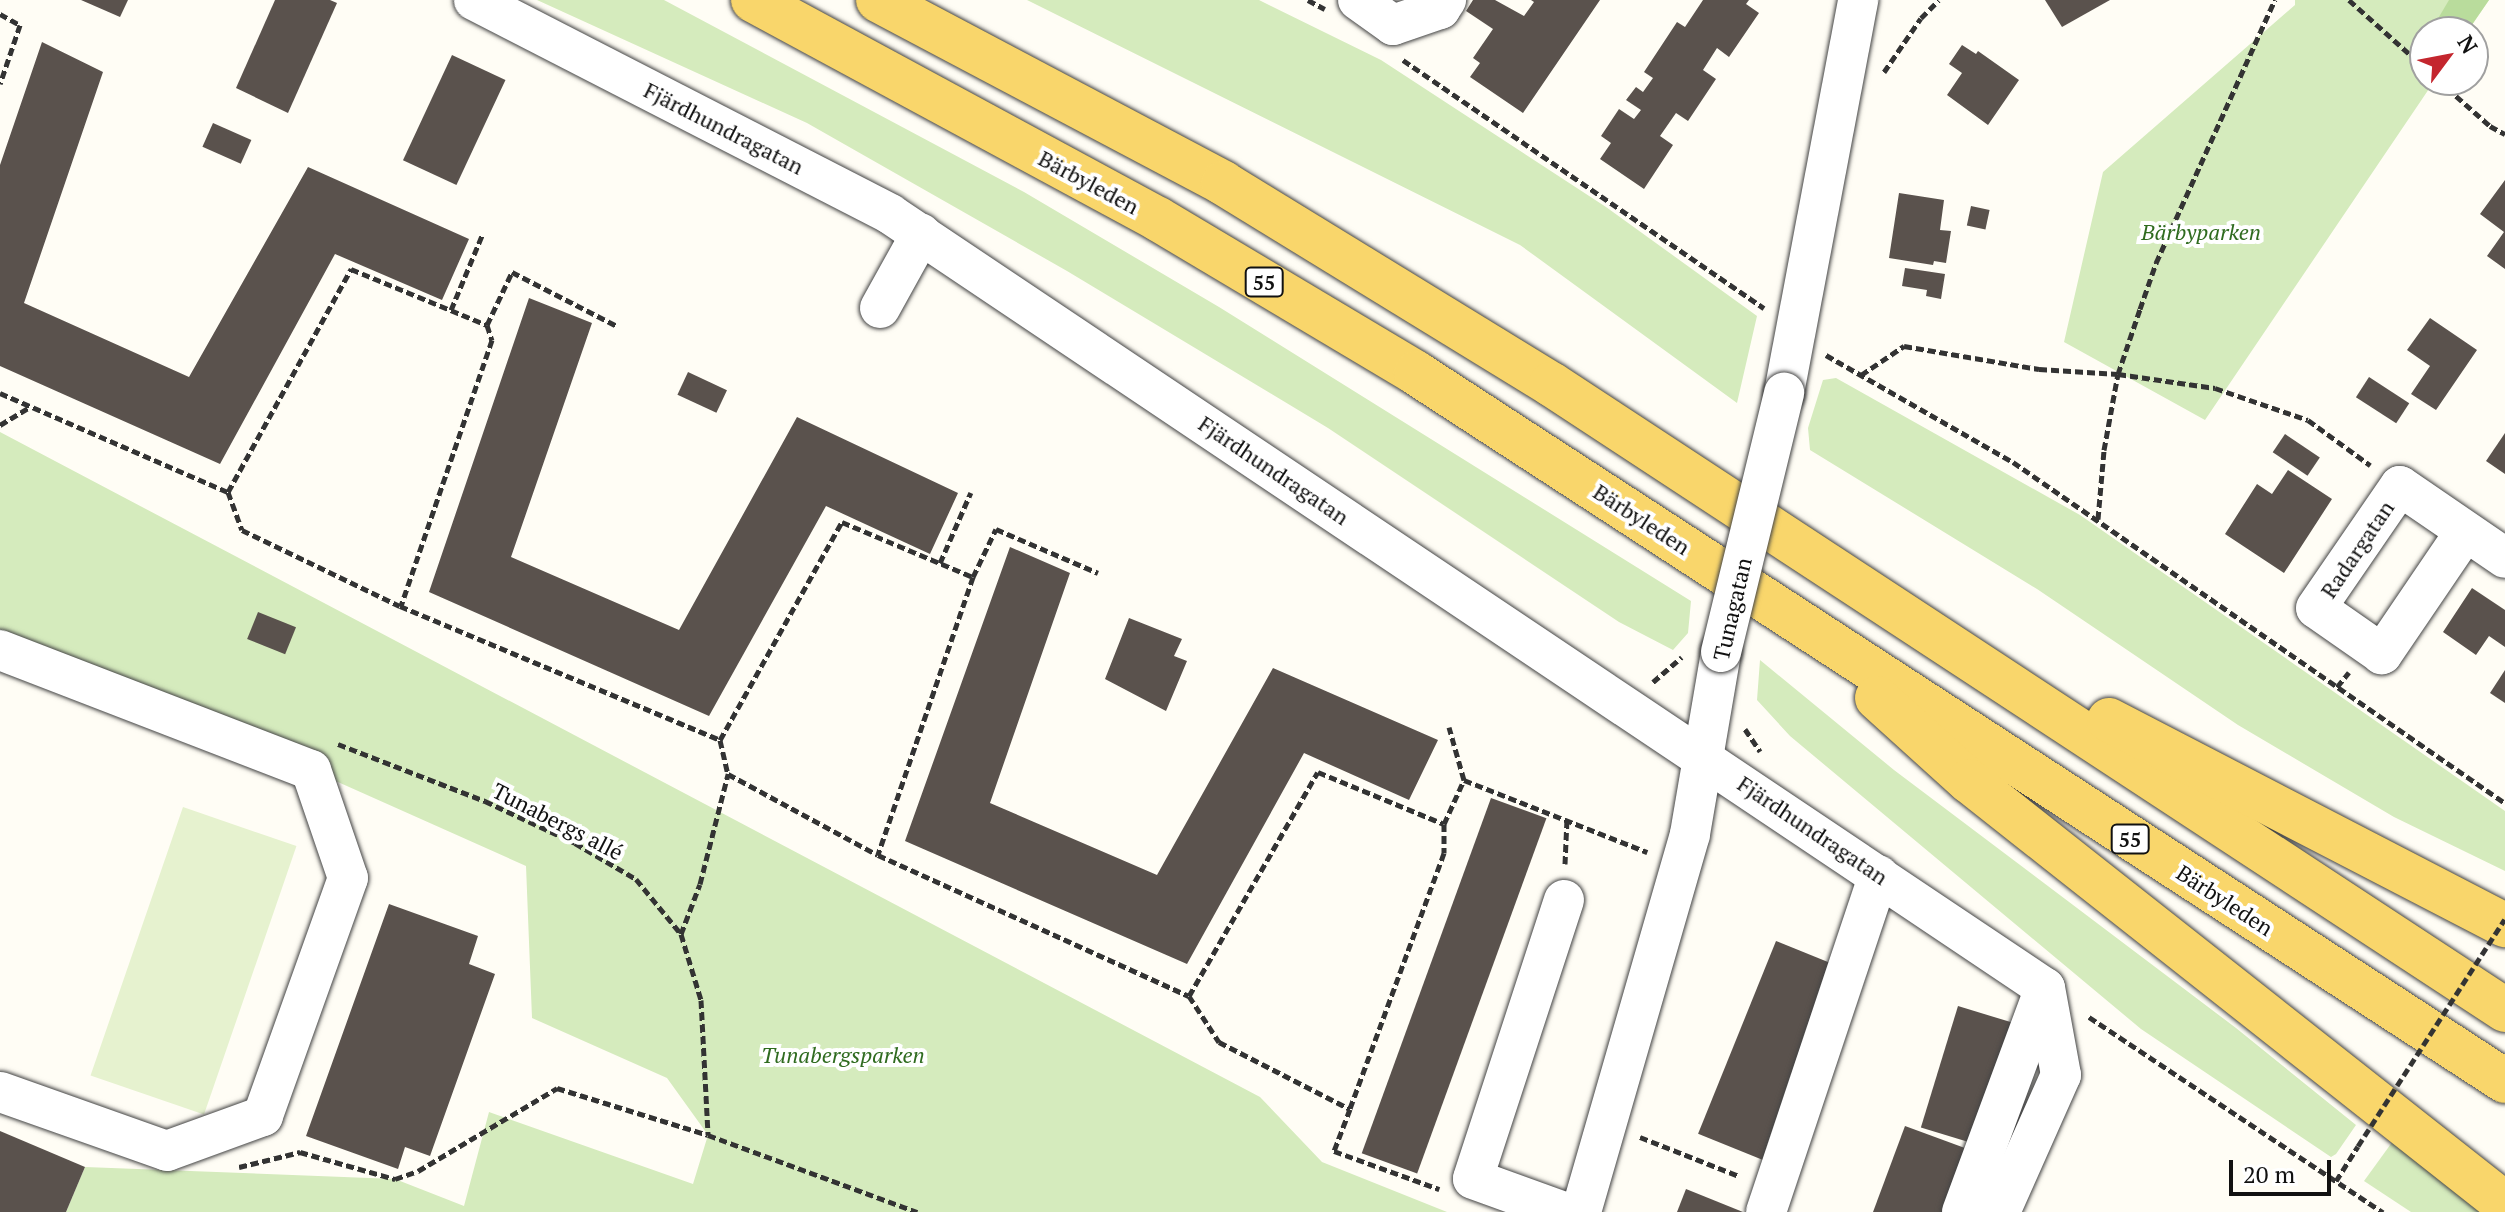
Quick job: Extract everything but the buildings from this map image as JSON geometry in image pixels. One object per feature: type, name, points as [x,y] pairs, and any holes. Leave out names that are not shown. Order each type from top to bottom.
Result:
[{"type":"main road","name":"Bärbyleden","points":[[753,0],[1158,219],[1416,373],[1759,593],[2505,1081]]},
{"type":"main road","points":[[878,0],[1223,183],[1551,384],[2505,1010]]},
{"type":"main road","points":[[1759,593],[1969,781],[2505,1204]]},
{"type":"main road","points":[[1902,613],[2505,925]]},
{"type":"street","name":"Fjärdhundragatan","points":[[474,0],[890,214],[1704,756],[2045,988]]},
{"type":"street","points":[[1348,8],[1393,25],[1440,9],[1446,0]]},
{"type":"street","name":"Tunagatan","points":[[1581,1212],[1690,834],[1704,756],[1706,649],[1784,393],[1816,342],[1858,0]]},
{"type":"street","points":[[880,308],[921,234]]},
{"type":"street","name":"Radargatan","points":[[2465,532],[2382,654],[2316,608],[2400,486],[2505,558]]},
{"type":"street","points":[[0,650],[311,770],[348,878],[263,1116],[167,1151],[0,1092]]},
{"type":"street","points":[[1770,1201],[1879,875]]},
{"type":"street","points":[[1564,900],[1473,1179],[1564,1212]]},
{"type":"street","points":[[1962,1212],[2045,988]]},
{"type":"street","points":[[2000,1212],[2061,1075],[2045,988]]},
{"type":"path","points":[[1308,0],[1348,8]]},
{"type":"path","points":[[1881,87],[1884,71],[1921,18],[1939,0]]},
{"type":"path","points":[[2098,519],[2104,450],[2118,374],[2156,263],[2275,0]]},
{"type":"path","points":[[2349,0],[2409,54]]},
{"type":"path","points":[[0,14],[20,25],[0,84]]},
{"type":"path","points":[[1390,51],[1861,375],[2013,462],[2098,519],[2505,803]]},
{"type":"path","points":[[2456,96],[2490,126],[2505,134]]},
{"type":"path","points":[[451,310],[483,233]]},
{"type":"path","points":[[228,492],[351,269],[487,325]]},
{"type":"path","points":[[400,606],[492,340],[487,325],[512,272],[617,326]]},
{"type":"path","points":[[1861,375],[1904,346],[2039,369],[2118,374],[2215,388],[2308,420],[2400,486]]},
{"type":"path","points":[[0,393],[228,492],[242,530],[400,606],[720,740]]},
{"type":"path","points":[[0,425],[31,407]]},
{"type":"path","points":[[940,563],[971,492]]},
{"type":"path","points":[[681,934],[700,884],[728,774],[720,740],[842,522],[973,577]]},
{"type":"path","points":[[878,855],[973,577],[996,529],[1098,573]]},
{"type":"path","points":[[1639,713],[1655,678],[1706,649]]},
{"type":"path","points":[[1449,727],[1464,780],[1444,824],[1444,853],[1334,1151],[1441,1190],[1448,1168],[1473,1179]]},
{"type":"path","name":"Tunabergs allé","points":[[323,738],[485,801],[575,843],[636,879],[681,934],[701,1000],[708,1135]]},
{"type":"path","points":[[1189,996],[1318,772],[1444,824]]},
{"type":"path","points":[[728,774],[878,855],[1189,996],[1219,1042],[1350,1109]]},
{"type":"path","points":[[1464,780],[1647,852]]},
{"type":"path","points":[[1564,900],[1567,818]]},
{"type":"path","points":[[1643,866],[1652,837]]},
{"type":"path","points":[[2336,1181],[2505,919]]},
{"type":"path","points":[[2045,988],[2383,1212]]},
{"type":"path","points":[[234,1169],[300,1152],[395,1179],[418,1171],[557,1088],[708,1135],[917,1212]]},
{"type":"path","points":[[1632,1134],[1770,1201]]},
{"type":"green space","points":[[537,0],[664,0],[1024,192],[1219,307],[1691,601],[1688,633],[1673,650],[1619,622],[1328,428],[1067,271],[807,123]]},
{"type":"green space","points":[[1027,0],[1259,0],[1381,60],[1606,207],[1757,316],[1737,403],[1520,245]]},
{"type":"green space","name":"Bärbyparken","points":[[2295,0],[2489,0],[2478,16],[2409,16],[2409,96],[2424,96],[2205,420],[2064,342],[2103,172],[2295,5]]},
{"type":"green space","points":[[2449,0],[2489,0],[2478,16],[2440,16]]},
{"type":"green space","points":[[1836,378],[2080,515],[2505,811],[2505,871],[2394,817],[2238,725],[2037,589],[1810,450],[1808,428],[1823,380]]},
{"type":"green space","name":"Tunabergsparken","points":[[0,432],[1260,1097],[1322,1162],[1447,1212],[66,1212],[85,1167],[395,1179],[464,1206],[489,1112],[693,1184],[708,1135],[667,1078],[532,1018],[526,866],[311,770],[0,650]]},
{"type":"green space","points":[[1760,660],[1894,770],[2236,1028],[2356,1125],[2336,1154],[2331,1157],[2141,1029],[1790,736],[1757,700]]},
{"type":"green space","points":[[183,807],[296,846],[204,1115],[91,1076]]},
{"type":"green space","points":[[2393,1141],[2483,1212],[2411,1212],[2364,1181]]}]
